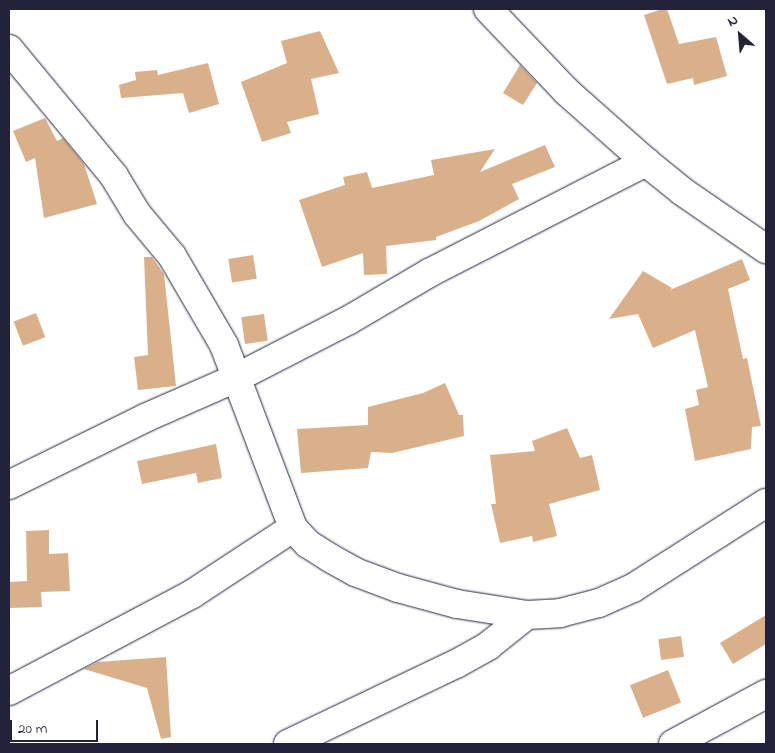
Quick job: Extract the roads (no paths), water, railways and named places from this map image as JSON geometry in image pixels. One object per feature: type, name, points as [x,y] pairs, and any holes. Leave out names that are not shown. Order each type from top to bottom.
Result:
[{"type":"street","points":[[488,9],[566,91],[646,162],[683,192],[766,249]]},
{"type":"street","points":[[9,50],[114,176],[138,214],[172,256],[224,345],[293,528],[308,544],[330,558],[398,588],[457,604],[527,616],[599,604],[633,588],[766,503]]},
{"type":"street","points":[[9,485],[145,418],[236,378],[348,320],[438,268],[646,162]]},
{"type":"street","points":[[9,691],[192,594],[293,528]]},
{"type":"street","points":[[288,744],[456,664],[488,646],[527,616]]},
{"type":"street","points":[[673,744],[766,694]]}]
